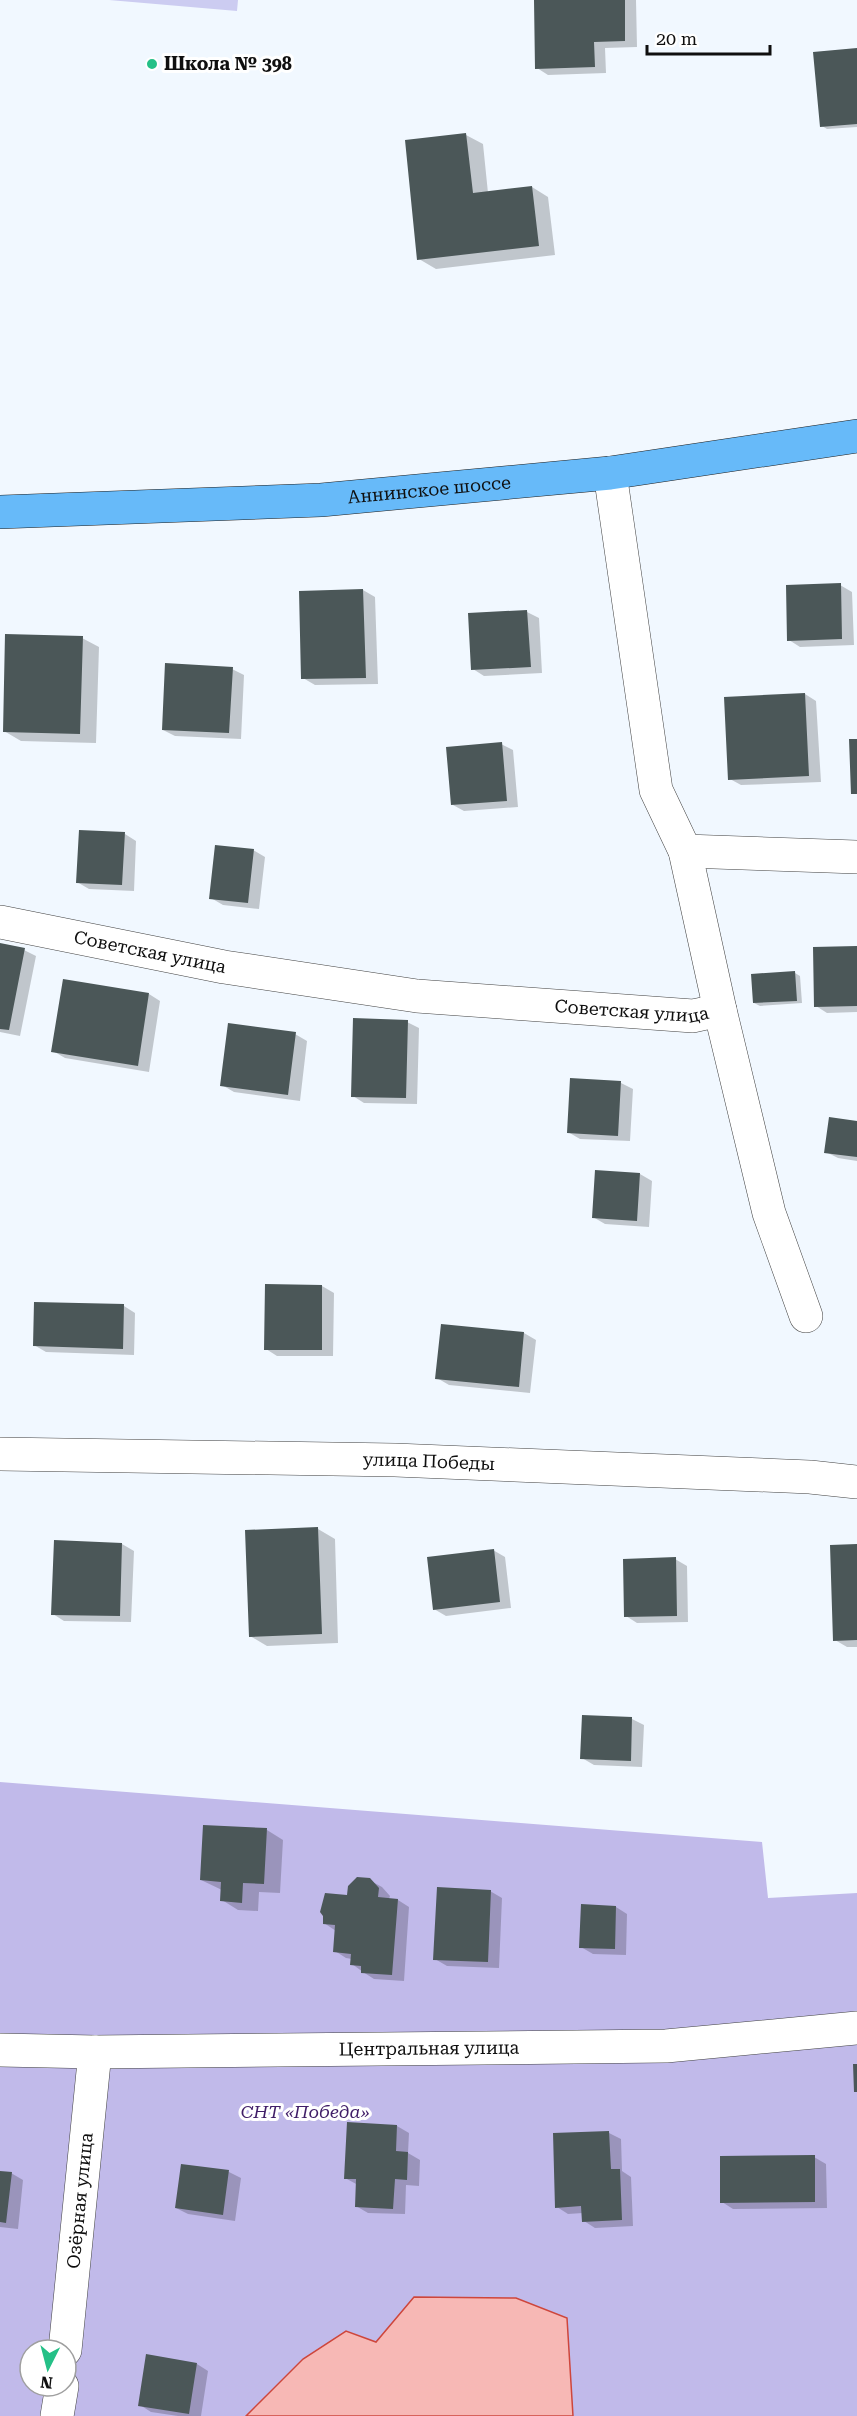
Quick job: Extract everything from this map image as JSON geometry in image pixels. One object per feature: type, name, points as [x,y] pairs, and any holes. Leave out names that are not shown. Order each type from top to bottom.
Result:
[{"type":"main road","name":"Аннинское шоссе","points":[[0,512],[321,500],[610,473],[857,436]]},
{"type":"street","name":"Советская улица","points":[[0,922],[224,967],[417,996],[693,1016],[720,1010],[685,851],[657,790],[610,473]]},
{"type":"street","points":[[685,851],[857,857]]},
{"type":"street","points":[[720,1010],[769,1213],[806,1316]]},
{"type":"street","name":"улица Победы","points":[[0,1454],[394,1460],[810,1477],[857,1482]]},
{"type":"street","name":"Центральная улица","points":[[0,2050],[95,2052],[666,2046],[857,2028]]},
{"type":"street","name":"Озёрная улица","points":[[66,2338],[95,2052]]},
{"type":"street","points":[[57,2416],[60,2398]]},
{"type":"green space","name":"СНТ «Победа»","points":[[0,1782],[762,1842],[768,1898],[857,1893],[857,2416],[0,2416]]},
{"type":"shaded area","points":[[109,0],[238,0],[237,11]]},
{"type":"shaded area","points":[[414,2297],[516,2298],[567,2318],[573,2416],[246,2416],[303,2359],[346,2331],[376,2342]]},
{"type":"building","points":[[534,0],[625,0],[625,41],[594,42],[595,67],[535,69]]},
{"type":"building","points":[[857,48],[857,124],[820,127],[813,52]]},
{"type":"building","points":[[466,133],[473,193],[532,186],[539,246],[417,260],[405,140]]},
{"type":"building","points":[[841,583],[842,639],[787,641],[786,585]]},
{"type":"building","points":[[363,589],[366,678],[301,679],[299,591]]},
{"type":"building","points":[[527,610],[531,667],[471,670],[468,613]]},
{"type":"building","points":[[5,634],[83,636],[80,734],[3,732]]},
{"type":"building","points":[[165,663],[233,667],[229,733],[162,730]]},
{"type":"building","points":[[805,693],[809,776],[728,780],[724,697]]},
{"type":"building","points":[[849,739],[857,739],[857,794],[851,794]]},
{"type":"building","points":[[502,742],[507,801],[451,805],[446,747]]},
{"type":"building","points":[[79,830],[125,832],[122,885],[76,883]]},
{"type":"building","points":[[215,845],[254,849],[248,903],[209,899]]},
{"type":"building","points":[[0,943],[25,948],[9,1030],[0,1029]]},
{"type":"building","points":[[857,946],[857,1006],[814,1007],[813,947]]},
{"type":"building","points":[[795,971],[797,1001],[753,1003],[751,974]]},
{"type":"building","points":[[63,979],[149,993],[138,1066],[51,1052]]},
{"type":"building","points":[[353,1018],[408,1020],[406,1098],[351,1097]]},
{"type":"building","points":[[228,1023],[296,1032],[288,1095],[220,1086]]},
{"type":"building","points":[[570,1078],[621,1081],[618,1136],[567,1133]]},
{"type":"building","points":[[829,1117],[857,1121],[857,1157],[824,1153]]},
{"type":"building","points":[[595,1170],[640,1173],[637,1221],[592,1218]]},
{"type":"building","points":[[265,1284],[322,1285],[322,1350],[264,1350]]},
{"type":"building","points":[[34,1302],[124,1304],[123,1349],[33,1346]]},
{"type":"building","points":[[441,1324],[524,1332],[519,1387],[435,1379]]},
{"type":"building","points":[[318,1527],[322,1634],[249,1637],[245,1530]]},
{"type":"building","points":[[54,1540],[122,1543],[120,1616],[51,1615]]},
{"type":"building","points":[[857,1544],[857,1640],[833,1641],[830,1545]]},
{"type":"building","points":[[494,1549],[500,1602],[433,1610],[427,1557]]},
{"type":"building","points":[[676,1557],[677,1616],[624,1617],[623,1559]]},
{"type":"building","points":[[582,1715],[632,1717],[631,1761],[580,1759]]},
{"type":"building","points":[[203,1825],[267,1828],[264,1884],[243,1883],[242,1903],[220,1901],[221,1882],[200,1880]]},
{"type":"building","points":[[357,1877],[370,1878],[379,1888],[378,1897],[398,1899],[392,1975],[361,1973],[361,1966],[350,1965],[351,1954],[333,1952],[335,1925],[323,1924],[323,1916],[320,1912],[325,1893],[347,1895],[348,1886]]},
{"type":"building","points":[[437,1887],[491,1890],[488,1962],[433,1960]]},
{"type":"building","points":[[581,1904],[616,1906],[615,1949],[579,1948]]},
{"type":"building","points":[[853,2064],[857,2064],[857,2092],[854,2092]]},
{"type":"building","points":[[347,2122],[397,2125],[396,2151],[408,2152],[407,2180],[395,2179],[393,2209],[355,2207],[356,2179],[344,2179]]},
{"type":"building","points":[[609,2131],[611,2169],[620,2169],[622,2220],[582,2222],[581,2206],[555,2208],[553,2133]]},
{"type":"building","points":[[815,2155],[815,2202],[720,2203],[720,2156]]},
{"type":"building","points":[[181,2164],[229,2170],[223,2215],[175,2208]]},
{"type":"building","points":[[0,2171],[12,2172],[6,2223],[0,2222]]},
{"type":"building","points":[[146,2354],[197,2363],[189,2414],[138,2406]]},
{"type":"place","name":"Школа № 398","points":[[152,64]]}]
